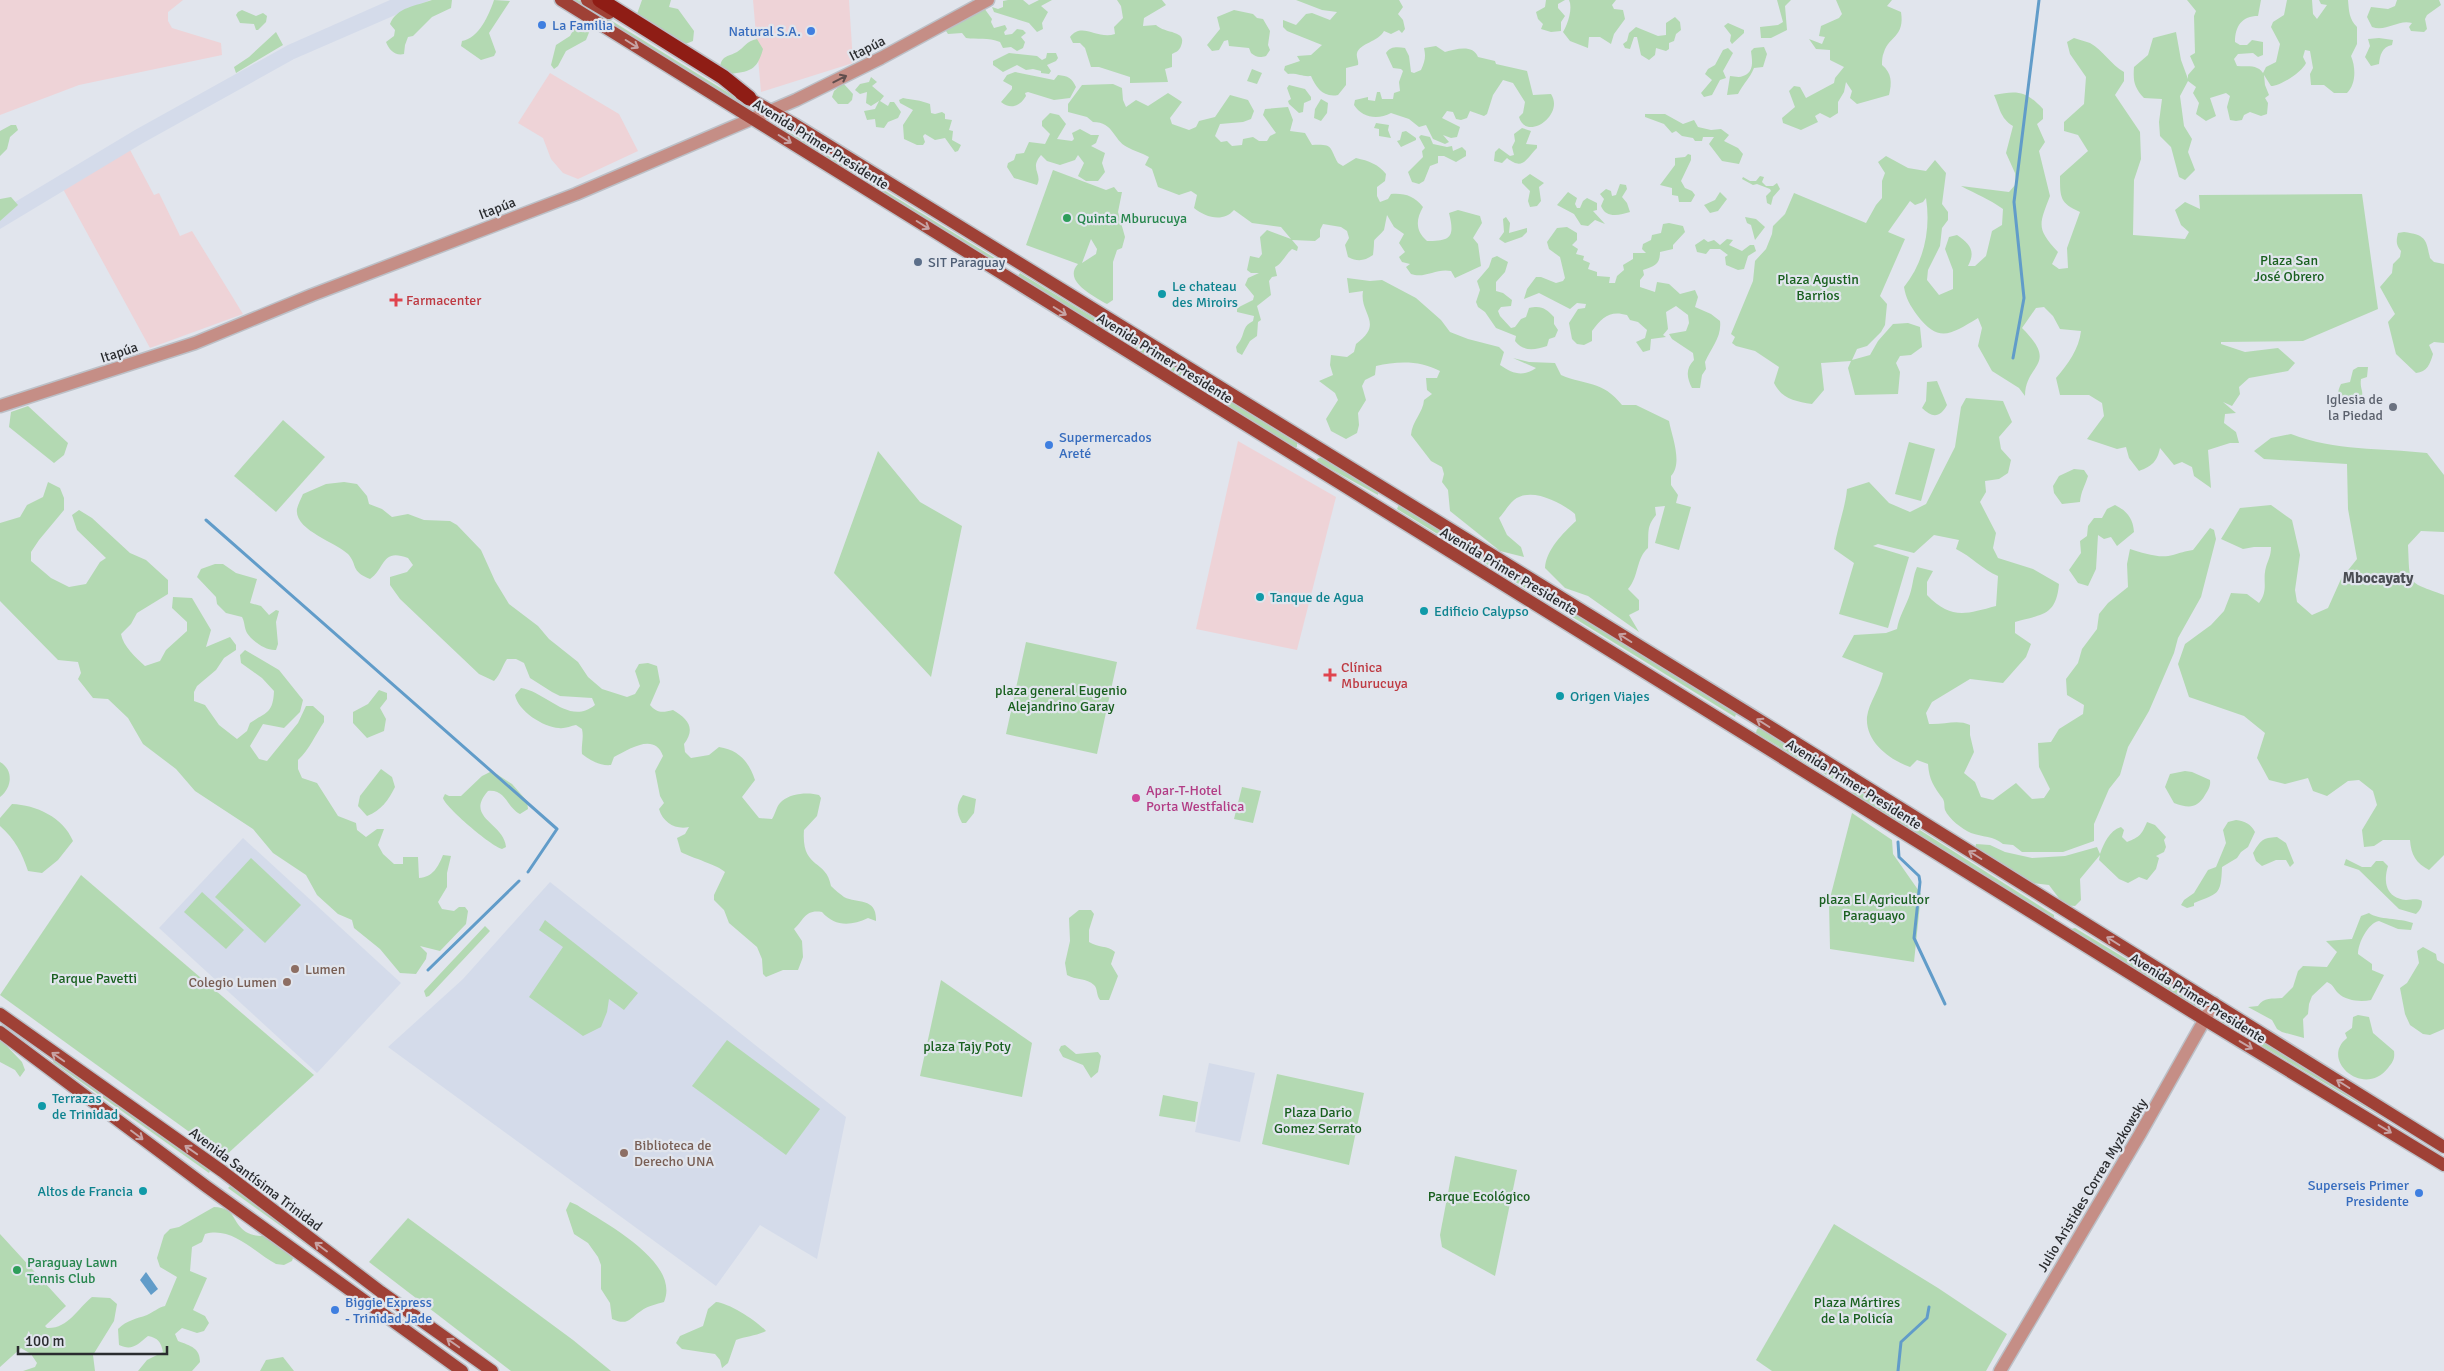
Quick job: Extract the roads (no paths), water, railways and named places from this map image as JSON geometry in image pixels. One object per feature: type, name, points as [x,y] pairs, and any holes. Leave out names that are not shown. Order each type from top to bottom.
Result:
[{"type":"highway","points":[[600,0],[722,77],[749,98]]},
{"type":"main road","name":"Avenida Primer Presidente","points":[[561,0],[1304,462],[1743,731],[2209,1012],[2444,1147]]},
{"type":"main road","name":"Avenida Primer Presidente","points":[[587,0],[773,111],[1315,447],[2209,1012],[2444,1165]]},
{"type":"main road","points":[[1304,462],[1315,447]]},
{"type":"main road","name":"Avenida Santísima Trinidad","points":[[0,1014],[222,1171],[381,1292],[492,1371]]},
{"type":"main road","points":[[0,1032],[210,1190],[462,1371]]},
{"type":"street","name":"Itapúa","points":[[0,406],[202,341],[312,295],[576,194],[754,120],[881,58],[988,0]]},
{"type":"street","name":"Julio Aristides Correa Myzkowsky","points":[[2000,1371],[2140,1134],[2209,1012]]},
{"type":"water","points":[[146,1272],[158,1289],[151,1295],[140,1280]]},
{"type":"waterway","points":[[2013,358],[2024,298],[2014,202],[2039,0]]},
{"type":"waterway","points":[[206,520],[557,829],[528,872]]},
{"type":"waterway","points":[[1898,842],[1899,857],[1919,876],[1914,938],[1945,1004]]},
{"type":"waterway","points":[[428,970],[519,881]]},
{"type":"waterway","points":[[1898,1371],[1901,1342],[1927,1318],[1929,1307]]},
{"type":"place","name":"La Familia","points":[[542,25]]},
{"type":"place","name":"Natural S.A.","points":[[811,31]]},
{"type":"place","name":"Quinta Mburucuya","points":[[1067,218]]},
{"type":"place","name":"SIT Paraguay","points":[[918,262]]},
{"type":"place","name":"Le chateau des Miroirs","points":[[1162,294]]},
{"type":"place","name":"Farmacenter","points":[[396,300]]},
{"type":"place","name":"Iglesia de la Piedad","points":[[2393,407]]},
{"type":"place","name":"Supermercados Areté","points":[[1049,445]]},
{"type":"place","name":"Tanque de Agua","points":[[1260,597]]},
{"type":"place","name":"Edificio Calypso","points":[[1424,611]]},
{"type":"place","name":"Clínica Mburucuya","points":[[1330,675]]},
{"type":"place","name":"Origen Viajes","points":[[1560,696]]},
{"type":"place","name":"Apar-T-Hotel Porta Westfalica","points":[[1136,798]]},
{"type":"place","name":"Lumen","points":[[295,969]]},
{"type":"place","name":"Colegio Lumen","points":[[287,982]]},
{"type":"place","name":"Terrazas de Trinidad","points":[[42,1106]]},
{"type":"place","name":"Biblioteca de Derecho UNA","points":[[624,1153]]},
{"type":"place","name":"Altos de Francia","points":[[143,1191]]},
{"type":"place","name":"Superseis Primer Presidente","points":[[2419,1193]]},
{"type":"place","name":"Paraguay Lawn Tennis Club","points":[[17,1270]]},
{"type":"place","name":"Biggie Express - Trinidad Jade","points":[[335,1310]]},
{"type":"district","name":"Mbocayaty","points":[[2378,578]]},
{"type":"park label","name":"Plaza San José Obrero","points":[[2289,268]]},
{"type":"park label","name":"Plaza Agustin Barrios","points":[[1818,288]]},
{"type":"park label","name":"plaza general Eugenio Alejandrino Garay","points":[[1061,698]]},
{"type":"park label","name":"plaza El Agricultor Paraguayo","points":[[1874,908]]},
{"type":"park label","name":"Parque Pavetti","points":[[94,978]]},
{"type":"park label","name":"plaza Tajy Poty","points":[[967,1046]]},
{"type":"park label","name":"Plaza Dario Gomez Serrato","points":[[1318,1120]]},
{"type":"park label","name":"Parque Ecológico","points":[[1479,1196]]},
{"type":"park label","name":"Plaza Mártires de la Policía","points":[[1857,1310]]}]
